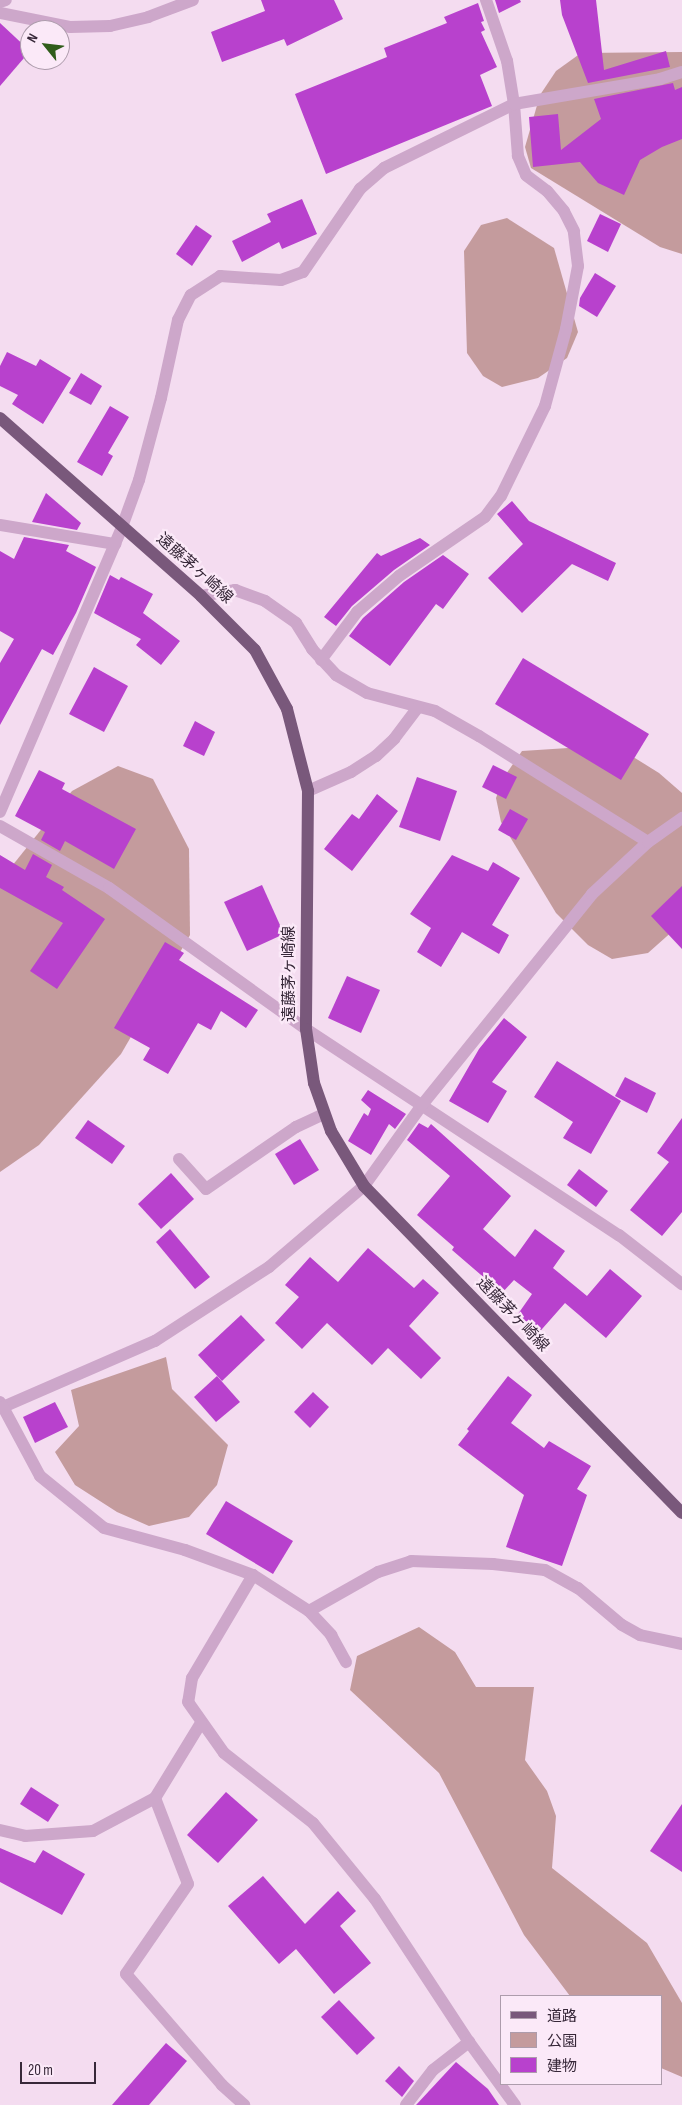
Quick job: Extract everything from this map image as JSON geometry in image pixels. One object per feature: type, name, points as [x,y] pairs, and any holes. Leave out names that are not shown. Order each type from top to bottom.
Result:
[{"type":"main road","name":"遠藤茅ヶ崎線","points":[[0,418],[201,596],[255,650],[287,709],[308,791],[306,1029],[314,1083],[324,1114],[364,1186],[682,1513]]},
{"type":"street","points":[[0,2],[6,0]]},
{"type":"street","points":[[0,13],[70,27],[110,26],[148,17],[193,0]]},
{"type":"street","points":[[322,660],[357,612],[399,576],[484,517],[501,496],[545,406],[566,329],[578,266],[574,231],[564,211],[547,191],[526,175],[518,156],[514,104],[507,62],[486,0]]},
{"type":"street","points":[[0,812],[122,527],[142,471],[178,320],[191,295],[220,276],[281,280],[303,272],[360,189],[384,168],[514,104],[660,79],[682,72]]},
{"type":"street","points":[[0,525],[115,544]]},
{"type":"street","points":[[201,596],[235,590],[265,601],[296,624],[322,660],[336,675],[367,693],[435,711],[479,736],[648,842]]},
{"type":"street","points":[[308,791],[351,772],[376,756],[394,739],[418,707]]},
{"type":"street","points":[[346,1662],[331,1635],[309,1611],[253,1575],[185,1550],[104,1528],[40,1476],[1,1405],[155,1341],[269,1267],[364,1186],[422,1105],[592,894],[648,842],[682,818]]},
{"type":"street","points":[[0,826],[109,888],[306,1029],[620,1235],[682,1284]]},
{"type":"street","points":[[179,1159],[206,1189],[296,1127],[324,1114]]},
{"type":"street","points":[[309,1611],[378,1572],[411,1561],[493,1564],[544,1570],[578,1588],[622,1625],[640,1635],[682,1644]]},
{"type":"street","points":[[253,1575],[192,1678],[188,1702],[201,1723],[224,1752],[313,1823],[375,1899],[469,2042],[500,2084]]},
{"type":"street","points":[[0,1830],[26,1836],[93,1831],[155,1798],[201,1723]]},
{"type":"street","points":[[155,1798],[188,1884],[126,1974],[222,2085],[244,2105]]},
{"type":"street","points":[[406,2105],[433,2070],[469,2042]]},
{"type":"street","points":[[500,2085],[515,2105]]},
{"type":"green space","points":[[682,52],[682,254],[660,247],[531,168],[525,147],[540,95],[556,71],[581,53]]},
{"type":"green space","points":[[507,218],[554,248],[578,332],[567,358],[538,378],[502,387],[483,376],[467,353],[464,251],[481,225]]},
{"type":"green space","points":[[614,745],[659,773],[682,793],[682,916],[675,929],[648,953],[612,959],[588,945],[556,913],[501,822],[496,798],[504,777],[522,751]]},
{"type":"green space","points":[[118,766],[153,779],[189,849],[190,935],[121,1054],[39,1145],[0,1172],[0,881],[72,791]]},
{"type":"green space","points":[[166,1357],[172,1389],[228,1445],[217,1485],[189,1517],[149,1526],[117,1512],[75,1485],[55,1452],[79,1426],[71,1390]]},
{"type":"green space","points":[[419,1627],[455,1652],[476,1687],[534,1687],[525,1760],[547,1791],[556,1816],[552,1868],[647,1943],[682,2003],[682,2077],[662,2068],[662,1995],[569,1995],[524,1935],[439,1773],[350,1690],[357,1656]]},
{"type":"building","points":[[261,0],[334,0],[343,19],[287,46],[284,39],[222,62],[211,32],[265,11]]},
{"type":"building","points":[[495,0],[520,0],[521,2],[499,13]]},
{"type":"building","points":[[560,0],[596,0],[604,70],[666,51],[670,67],[588,83],[562,15]]},
{"type":"building","points":[[478,3],[484,21],[481,22],[485,30],[481,32],[497,67],[480,75],[492,106],[326,174],[295,94],[387,57],[384,48],[447,23],[444,17]]},
{"type":"building","points":[[0,23],[20,42],[20,63],[0,86]]},
{"type":"building","points":[[673,83],[675,90],[682,87],[682,139],[662,147],[640,160],[624,195],[598,183],[580,162],[533,167],[529,117],[558,114],[561,150],[601,119],[594,99]]},
{"type":"building","points":[[302,199],[317,234],[282,249],[279,242],[242,262],[232,241],[271,222],[267,214]]},
{"type":"building","points":[[600,214],[621,224],[608,252],[587,241]]},
{"type":"building","points":[[196,225],[212,236],[192,266],[176,254]]},
{"type":"building","points":[[595,273],[616,286],[597,317],[579,306],[580,298]]},
{"type":"building","points":[[7,352],[36,366],[40,359],[71,378],[43,424],[12,404],[18,395],[0,386],[0,366]]},
{"type":"building","points":[[81,373],[102,386],[91,405],[69,393]]},
{"type":"building","points":[[110,406],[129,417],[108,453],[113,456],[102,476],[77,462]]},
{"type":"building","points":[[46,493],[81,523],[77,530],[32,522]]},
{"type":"building","points":[[512,501],[529,521],[616,563],[608,581],[572,564],[522,613],[488,578],[523,544],[497,514]]},
{"type":"building","points":[[24,537],[69,545],[66,551],[96,567],[76,613],[53,655],[42,649],[0,725],[0,663],[14,639],[0,631],[0,551],[14,559]]},
{"type":"building","points":[[420,538],[430,545],[394,570],[352,606],[336,626],[324,617],[377,553],[381,556]]},
{"type":"building","points":[[443,555],[469,574],[443,609],[436,604],[390,666],[349,636],[363,618],[404,582]]},
{"type":"building","points":[[110,575],[119,580],[121,577],[153,594],[143,613],[180,641],[161,665],[136,645],[141,639],[94,613]]},
{"type":"building","points":[[523,658],[649,734],[621,780],[495,704]]},
{"type":"building","points":[[94,667],[128,686],[104,732],[69,714]]},
{"type":"building","points":[[195,721],[215,732],[204,756],[183,746]]},
{"type":"building","points":[[493,765],[517,777],[506,799],[482,787]]},
{"type":"building","points":[[39,770],[65,783],[62,789],[136,829],[114,869],[65,841],[60,851],[41,840],[45,832],[15,816]]},
{"type":"building","points":[[417,777],[457,791],[440,841],[399,827]]},
{"type":"building","points":[[377,794],[398,811],[352,871],[324,849],[352,814],[359,819]]},
{"type":"building","points":[[510,809],[528,819],[516,840],[498,830]]},
{"type":"building","points":[[33,854],[52,865],[46,877],[64,887],[62,890],[105,919],[57,989],[30,971],[63,923],[0,888],[0,855],[25,870]]},
{"type":"building","points":[[452,855],[488,871],[493,862],[520,878],[492,925],[509,935],[499,954],[462,932],[441,967],[417,952],[431,928],[410,914]]},
{"type":"building","points":[[262,885],[284,934],[247,951],[224,902]]},
{"type":"building","points":[[682,886],[682,949],[651,916]]},
{"type":"building","points":[[165,942],[184,953],[179,960],[258,1010],[246,1028],[221,1011],[211,1030],[198,1023],[168,1074],[143,1060],[150,1048],[114,1028]]},
{"type":"building","points":[[347,976],[380,990],[361,1033],[328,1018]]},
{"type":"building","points":[[504,1018],[527,1037],[492,1082],[507,1091],[488,1123],[449,1101],[479,1049]]},
{"type":"building","points":[[557,1061],[621,1101],[591,1154],[563,1138],[573,1122],[534,1097]]},
{"type":"building","points":[[625,1077],[656,1093],[647,1113],[615,1096]]},
{"type":"building","points":[[368,1090],[406,1114],[395,1129],[389,1124],[371,1155],[348,1141],[364,1113],[368,1116],[371,1109],[361,1100]]},
{"type":"building","points":[[682,1118],[682,1212],[662,1236],[630,1210],[669,1162],[657,1153]]},
{"type":"building","points":[[88,1120],[125,1146],[112,1164],[75,1138]]},
{"type":"building","points":[[419,1123],[428,1128],[431,1124],[511,1196],[483,1229],[515,1257],[535,1229],[565,1251],[553,1268],[587,1296],[610,1269],[642,1296],[606,1338],[565,1303],[535,1337],[518,1321],[521,1317],[518,1314],[532,1294],[514,1280],[502,1293],[452,1250],[454,1247],[417,1215],[450,1176],[407,1140]]},
{"type":"building","points":[[300,1139],[319,1170],[294,1185],[275,1154]]},
{"type":"building","points":[[579,1169],[608,1191],[596,1207],[567,1185]]},
{"type":"building","points":[[171,1173],[194,1199],[161,1229],[138,1204]]},
{"type":"building","points":[[170,1229],[210,1277],[195,1289],[156,1242]]},
{"type":"building","points":[[368,1248],[414,1288],[423,1279],[439,1293],[409,1326],[441,1358],[421,1379],[388,1348],[372,1365],[327,1323],[302,1349],[275,1323],[299,1297],[285,1285],[310,1257],[338,1282]]},
{"type":"building","points":[[241,1315],[265,1340],[222,1381],[198,1355]]},
{"type":"building","points":[[217,1376],[240,1402],[216,1422],[194,1397]]},
{"type":"building","points":[[508,1376],[532,1395],[511,1423],[544,1448],[549,1441],[591,1466],[577,1489],[587,1495],[562,1566],[506,1547],[524,1495],[458,1445],[469,1431],[467,1429]]},
{"type":"building","points":[[313,1392],[329,1407],[310,1428],[294,1412]]},
{"type":"building","points":[[55,1402],[68,1427],[35,1443],[23,1417]]},
{"type":"building","points":[[226,1501],[293,1541],[273,1574],[206,1534]]},
{"type":"building","points":[[31,1787],[59,1805],[48,1822],[20,1804]]},
{"type":"building","points":[[226,1792],[258,1820],[218,1863],[187,1835]]},
{"type":"building","points":[[682,1804],[682,1872],[650,1851]]},
{"type":"building","points":[[0,1848],[35,1863],[43,1850],[85,1874],[62,1915],[0,1882]]},
{"type":"building","points":[[263,1876],[305,1924],[338,1891],[356,1911],[340,1926],[371,1963],[334,1994],[296,1949],[279,1964],[228,1906]]},
{"type":"building","points":[[339,2000],[375,2038],[357,2055],[321,2017]]},
{"type":"building","points":[[166,2043],[187,2061],[149,2105],[112,2105]]},
{"type":"building","points":[[456,2062],[488,2089],[499,2105],[416,2105]]},
{"type":"building","points":[[399,2066],[414,2081],[402,2097],[385,2081]]}]
